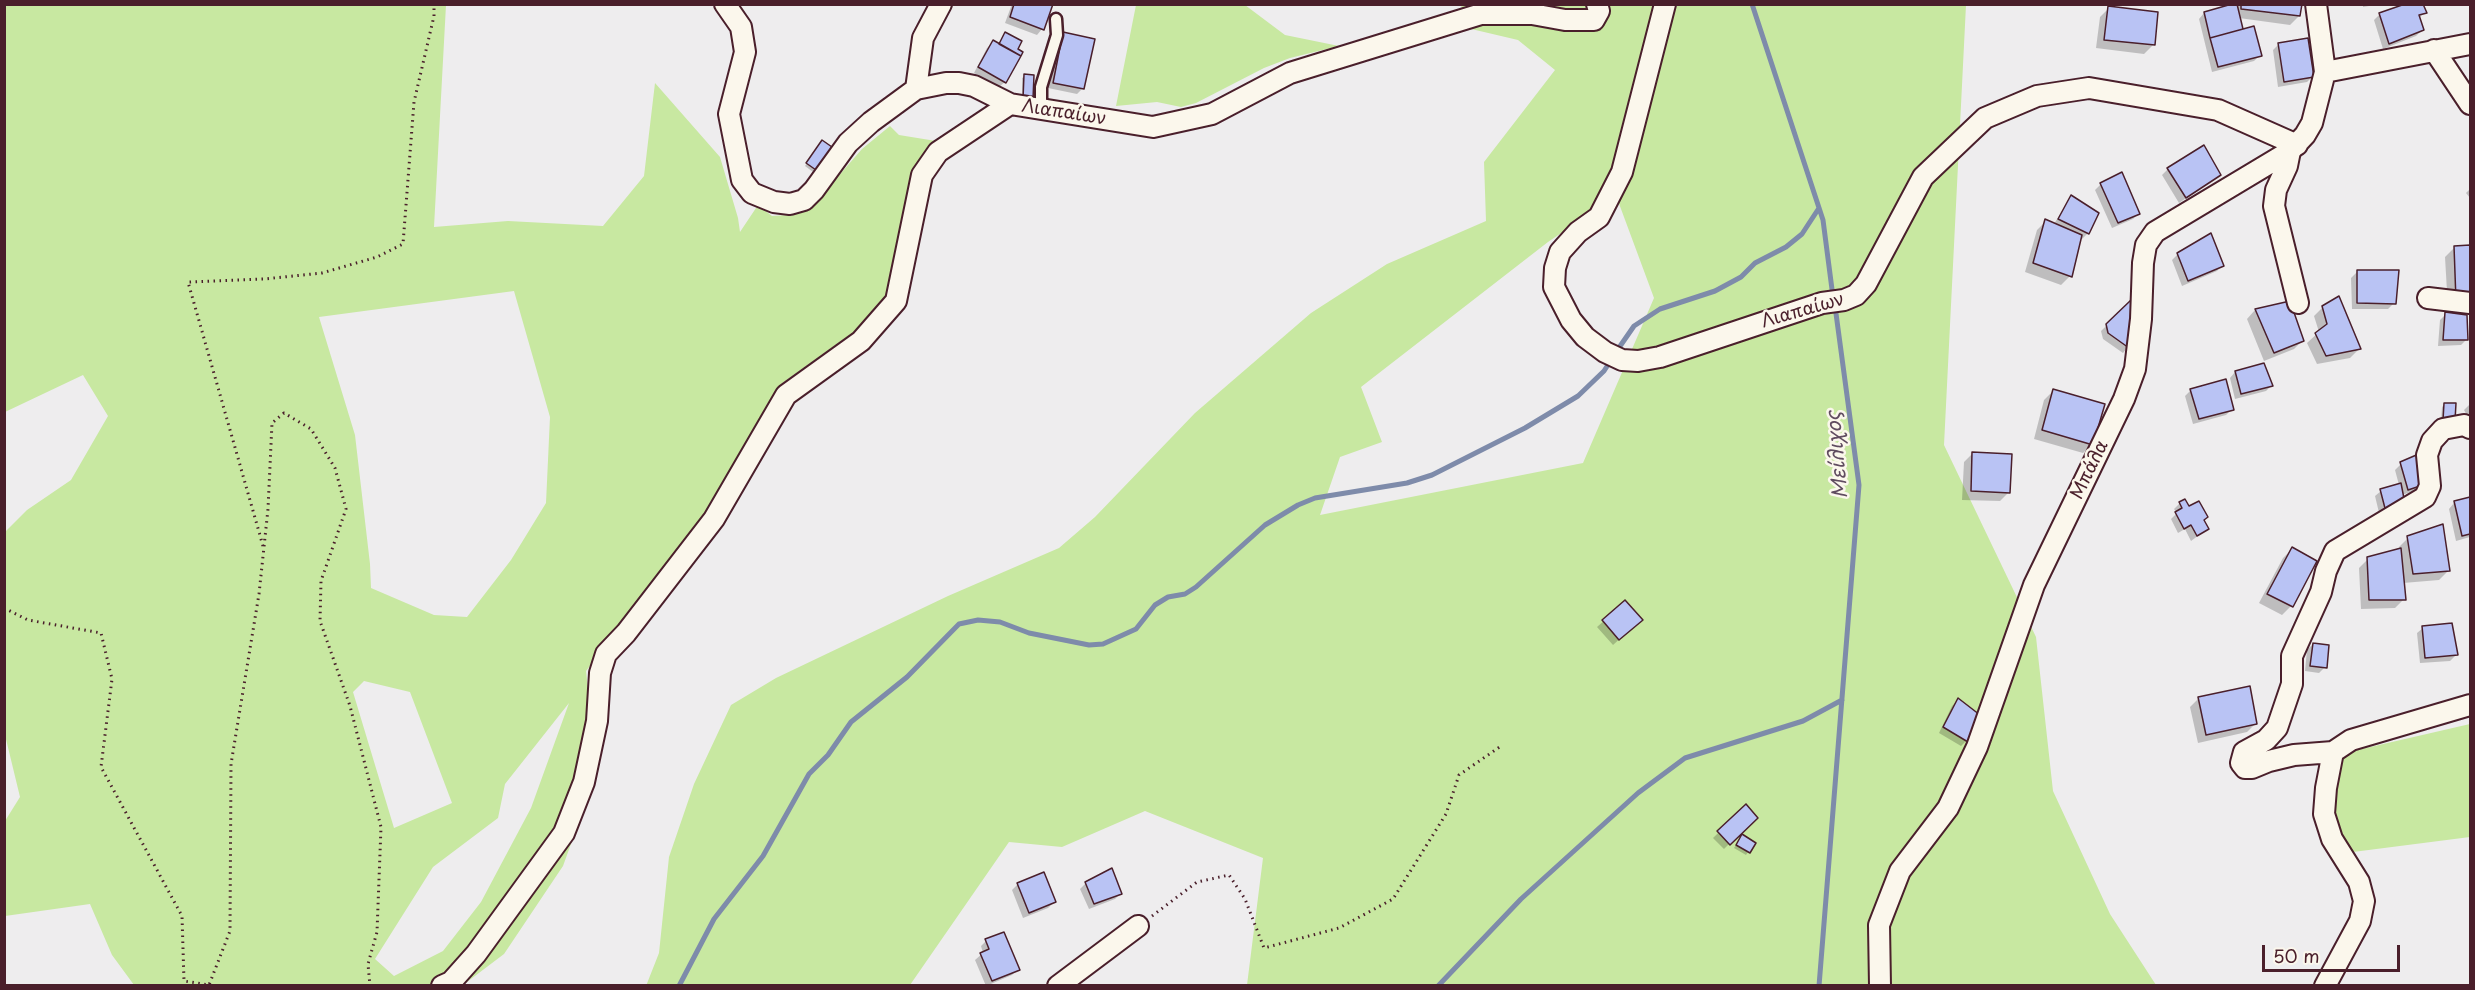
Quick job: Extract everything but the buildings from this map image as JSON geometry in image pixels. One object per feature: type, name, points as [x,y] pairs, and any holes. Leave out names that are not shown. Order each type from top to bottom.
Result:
[{"type":"street","name":"Λιαπαίων","points":[[725,4],[741,27],[745,52],[729,114],[742,180],[752,193],[774,202],[790,204],[804,200],[814,190],[848,142],[916,89],[959,83],[974,86],[1010,104],[1153,127],[1212,114],[1290,73],[1481,15],[1532,14],[1565,20],[1593,20],[1599,10],[1597,4]]},
{"type":"street","points":[[916,89],[923,38],[941,4]]},
{"type":"street","name":"Λιαπαίων","points":[[1665,4],[1622,172],[1599,217],[1578,232],[1560,252],[1555,268],[1554,287],[1571,320],[1585,337],[1613,356],[1638,361],[1660,357],[1822,303],[1844,300],[1856,295],[1866,285],[1923,177],[1985,118],[2037,96],[2089,88],[2218,110],[2294,148]]},
{"type":"street","name":"Μπάλα","points":[[1880,986],[1879,925],[1900,872],[1948,808],[1972,757],[2034,585],[2124,399],[2135,369],[2142,319],[2143,263],[2146,244],[2155,232],[2294,148],[2312,123],[2325,72],[2316,4]]},
{"type":"street","points":[[2325,72],[2470,44]]},
{"type":"street","points":[[2434,50],[2470,104]]},
{"type":"street","points":[[442,986],[451,982],[476,954],[564,833],[584,782],[597,721],[600,673],[606,654],[626,633],[714,519],[786,395],[861,341],[896,301],[922,175],[938,152],[1010,104]]},
{"type":"street","points":[[2294,148],[2276,190],[2274,206],[2298,303]]},
{"type":"street","points":[[2428,298],[2470,303]]},
{"type":"street","points":[[2470,428],[2464,425],[2443,429],[2432,441],[2427,455],[2430,486],[2425,497],[2335,551],[2326,571],[2321,592],[2292,656],[2292,684],[2277,729],[2266,740],[2244,752],[2240,759],[2245,768],[2252,768],[2294,755],[2333,752],[2351,740],[2470,705]]},
{"type":"street","points":[[2325,986],[2360,921],[2364,901],[2359,882],[2332,838],[2324,814],[2333,752]]},
{"type":"street","points":[[1058,986],[1138,926]]},
{"type":"lane","points":[[1041,109],[1041,87],[1057,35],[1056,19]]},
{"type":"path","points":[[264,549],[189,282],[264,279],[322,273],[377,257],[403,244],[414,102],[434,16],[434,4]]},
{"type":"path","points":[[4,608],[28,620],[100,633],[112,679],[101,767],[182,916],[184,981],[209,985],[230,931],[231,764],[259,594],[268,509],[272,423],[284,413],[311,429],[335,468],[346,509],[321,581],[320,621],[350,706],[381,827],[377,933],[368,964],[370,986]]},
{"type":"path","points":[[1138,926],[1197,882],[1229,875],[1245,899],[1264,948],[1339,928],[1393,899],[1446,814],[1459,775],[1501,746]]},
{"type":"green space","points":[[5,5],[446,5],[434,227],[508,221],[603,226],[644,176],[655,83],[720,157],[740,232],[758,205],[772,216],[788,215],[813,205],[862,149],[890,126],[899,135],[936,141],[916,166],[888,299],[858,329],[781,384],[707,514],[586,671],[597,772],[563,866],[504,954],[463,985],[134,985],[112,955],[90,904],[5,916],[5,821],[20,797],[5,735],[5,532],[27,510],[71,480],[108,416],[83,375],[5,412]],"holes":[[[514,291],[550,417],[546,503],[511,560],[467,617],[434,615],[371,588],[355,435],[319,317]],[[364,681],[410,692],[452,803],[394,828],[353,692]],[[569,703],[531,808],[481,902],[443,951],[394,976],[375,959],[433,867],[498,818],[505,784]]]},
{"type":"green space","points":[[1136,5],[1245,5],[1285,35],[1339,46],[1290,58],[1264,68],[1196,103],[1181,107],[1157,102],[1116,106]]},
{"type":"green space","points":[[1461,5],[1966,5],[1944,445],[2036,637],[2053,791],[2110,914],[2156,985],[1247,985],[1263,858],[1145,811],[1062,847],[1009,842],[910,985],[646,986],[659,953],[669,857],[694,784],[731,705],[776,678],[948,596],[1059,548],[1095,517],[1195,413],[1311,313],[1387,264],[1486,221],[1484,162],[1555,70],[1518,40],[1467,28]],"holes":[[[1611,182],[1654,298],[1583,463],[1320,515],[1340,457],[1382,442],[1361,387],[1548,242],[1595,210]]]},
{"type":"green space","points":[[2470,724],[2470,837],[2353,852],[2331,821],[2340,754]]},
{"type":"waterway","name":"Μείλιχος","points":[[1752,4],[1823,220],[1833,297]]},
{"type":"waterway","points":[[1616,352],[1634,326],[1660,309],[1715,291],[1741,277],[1755,263],[1786,247],[1802,234],[1819,208]]},
{"type":"waterway","name":"Μείλιχος","points":[[1819,986],[1859,485],[1835,306]]},
{"type":"waterway","points":[[679,986],[714,919],[763,856],[809,774],[828,755],[851,722],[907,677],[959,624],[978,620],[1000,622],[1029,633],[1089,645],[1103,644],[1136,629],[1155,605],[1168,597],[1185,594],[1196,587],[1265,525],[1298,505],[1315,498],[1407,483],[1432,475],[1525,428],[1578,396],[1604,371],[1611,360]]},
{"type":"waterway","points":[[1438,986],[1521,899],[1638,793],[1685,758],[1803,721],[1842,700]]}]
